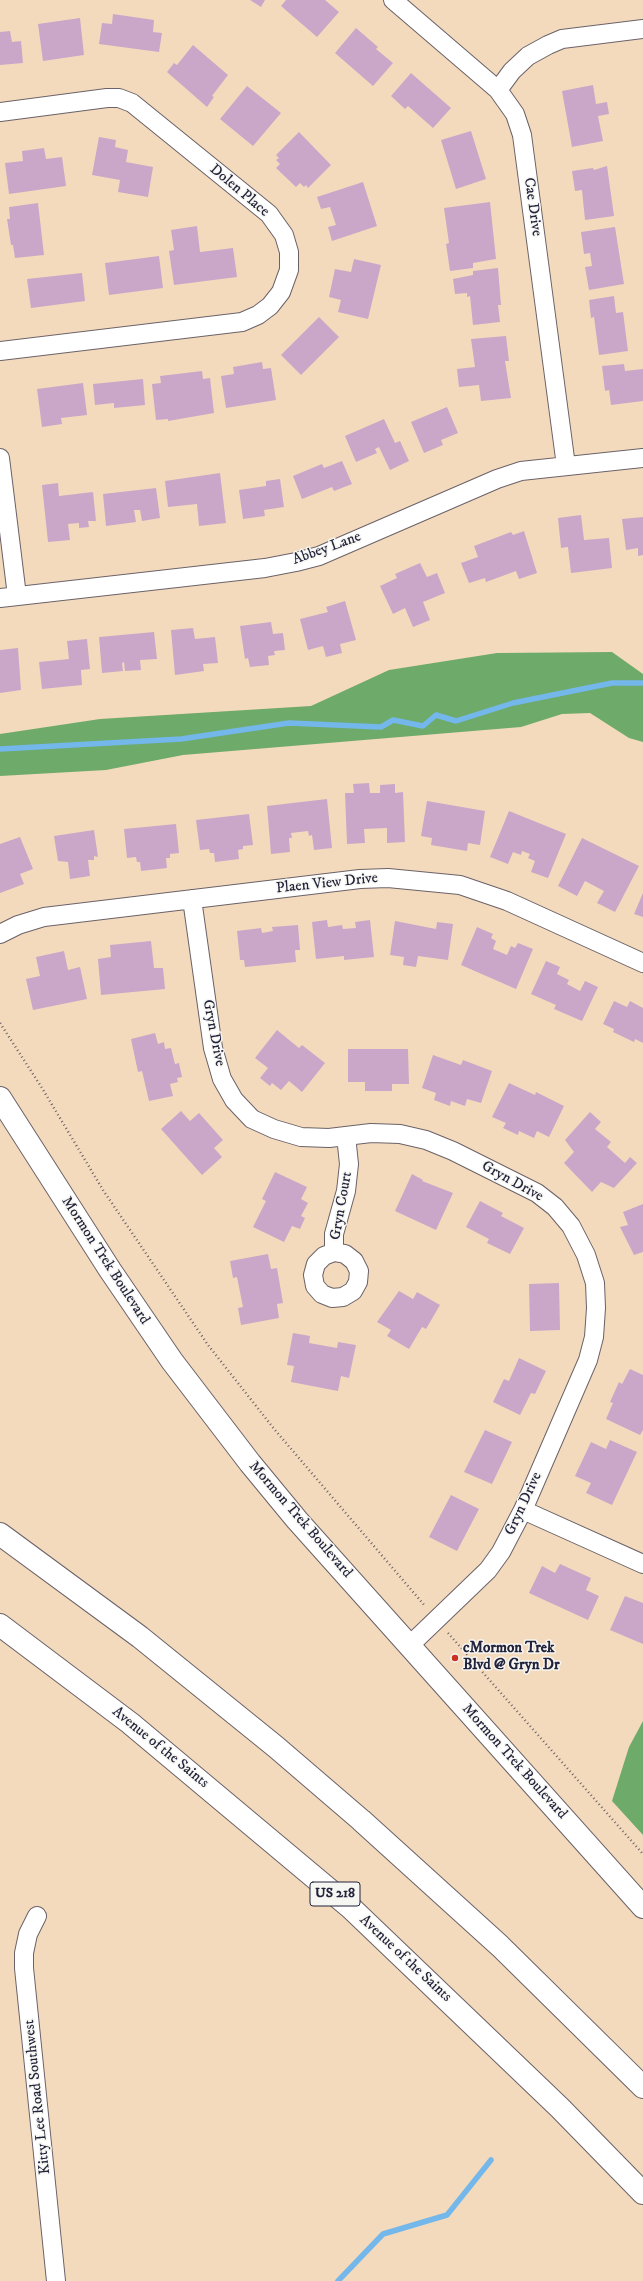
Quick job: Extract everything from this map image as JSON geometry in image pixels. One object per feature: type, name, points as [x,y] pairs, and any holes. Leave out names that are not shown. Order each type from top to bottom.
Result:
[{"type":"main road","name":"Mormon Trek Boulevard","points":[[0,1098],[110,1270],[172,1361],[297,1520],[643,1907]]},
{"type":"main road","points":[[0,1534],[140,1637],[276,1747],[361,1820],[500,1946],[643,2087]]},
{"type":"main road","name":"Avenue of the Saints","points":[[0,1625],[130,1722],[345,1903],[560,2108],[643,2193]]},
{"type":"street","name":"Cae Drive","points":[[393,0],[498,90],[514,114],[522,135],[566,466]]},
{"type":"street","points":[[498,90],[512,71],[528,56],[562,39],[643,29]]},
{"type":"street","name":"Dolen Place","points":[[0,112],[107,98],[119,98],[132,103],[269,214],[284,236],[289,252],[289,270],[281,292],[270,306],[258,315],[242,322],[0,351]]},
{"type":"street","points":[[0,458],[9,597]]},
{"type":"street","name":"Abbey Lane","points":[[9,597],[265,568],[296,562],[319,556],[497,478],[520,471],[643,458]]},
{"type":"street","name":"Plaen View Drive","points":[[0,934],[18,925],[44,917],[360,879],[388,878],[425,880],[460,886],[507,901],[643,963]]},
{"type":"street","name":"Gryn Drive","points":[[192,899],[213,1048],[222,1079],[234,1100],[252,1119],[274,1129],[301,1137],[346,1136],[371,1133],[400,1134],[426,1140],[453,1151],[537,1193],[549,1203],[570,1226],[586,1255],[595,1283],[596,1308],[594,1337],[588,1360],[523,1510],[501,1552],[488,1570],[410,1645]]},
{"type":"street","name":"Gryn Court","points":[[334,1252],[334,1234],[346,1191],[348,1171],[346,1136]]},
{"type":"street","points":[[523,1510],[643,1564]]},
{"type":"street","name":"Kitty Lee Road Southwest","points":[[37,1916],[28,1934],[24,1953],[24,1968],[56,2281]]},
{"type":"path","points":[[0,1023],[42,1088],[104,1190],[208,1345],[275,1430],[386,1558],[436,1620],[643,1854]]},
{"type":"green space","points":[[612,652],[643,674],[643,742],[629,738],[590,713],[562,714],[521,727],[183,755],[106,770],[0,776],[0,734],[100,719],[311,706],[389,670],[497,653]]},
{"type":"green space","points":[[643,1721],[643,1835],[612,1801],[629,1747]]},
{"type":"building","points":[[250,0],[265,0],[261,7]]},
{"type":"building","points":[[286,0],[325,0],[339,12],[317,37],[281,6]]},
{"type":"building","points":[[113,14],[154,20],[153,32],[162,33],[159,52],[99,44],[102,23],[112,24]]},
{"type":"building","points":[[80,18],[84,55],[43,61],[38,24]]},
{"type":"building","points":[[356,28],[378,47],[376,49],[393,63],[373,86],[335,53]]},
{"type":"building","points":[[10,31],[12,42],[21,41],[23,63],[0,65],[0,32]]},
{"type":"building","points":[[193,45],[228,75],[212,96],[214,97],[207,107],[167,72],[174,63],[177,65]]},
{"type":"building","points":[[411,73],[451,108],[433,128],[408,106],[405,109],[391,96]]},
{"type":"building","points":[[593,85],[596,104],[607,102],[609,114],[598,116],[603,141],[572,147],[562,91]]},
{"type":"building","points":[[247,86],[281,113],[253,146],[220,119]]},
{"type":"building","points":[[471,131],[486,179],[456,189],[441,140]]},
{"type":"building","points":[[299,132],[331,165],[308,188],[306,185],[304,187],[300,183],[296,187],[276,168],[280,164],[276,160],[279,158],[276,155]]},
{"type":"building","points":[[99,137],[116,140],[115,147],[128,150],[126,162],[153,167],[148,197],[118,192],[120,180],[92,175]]},
{"type":"building","points":[[44,148],[46,159],[62,157],[66,186],[9,194],[5,163],[23,161],[22,151]]},
{"type":"building","points":[[607,166],[614,216],[585,220],[582,190],[575,191],[572,171],[593,168],[594,170]]},
{"type":"building","points":[[363,182],[377,226],[332,241],[328,227],[336,225],[330,207],[321,209],[317,197]]},
{"type":"building","points":[[490,202],[496,259],[473,263],[473,268],[450,271],[446,244],[449,243],[444,208]]},
{"type":"building","points":[[38,203],[44,255],[15,258],[13,245],[11,245],[7,219],[10,219],[9,207]]},
{"type":"building","points":[[197,226],[200,252],[233,248],[237,277],[174,285],[169,251],[174,250],[171,230]]},
{"type":"building","points":[[615,227],[624,284],[589,290],[585,267],[592,266],[590,253],[584,254],[581,232]]},
{"type":"building","points":[[159,256],[163,288],[109,295],[105,263]]},
{"type":"building","points":[[354,259],[381,265],[368,319],[338,312],[341,300],[329,297],[335,269],[351,272]]},
{"type":"building","points":[[498,268],[501,305],[498,305],[500,322],[473,325],[470,296],[467,297],[467,293],[455,294],[453,279],[473,275],[473,271]]},
{"type":"building","points":[[82,273],[85,301],[31,308],[27,279]]},
{"type":"building","points":[[614,296],[616,313],[623,312],[628,351],[599,355],[594,317],[591,318],[589,300]]},
{"type":"building","points":[[319,317],[339,337],[301,375],[281,355]]},
{"type":"building","points":[[506,336],[509,361],[505,361],[511,398],[481,401],[479,385],[459,387],[457,369],[475,367],[471,339]]},
{"type":"building","points":[[262,362],[263,369],[271,368],[276,400],[226,408],[221,376],[234,374],[233,367]]},
{"type":"building","points":[[624,364],[625,371],[643,369],[643,401],[611,405],[609,390],[605,391],[602,366]]},
{"type":"building","points":[[202,371],[203,379],[210,378],[214,413],[168,421],[168,419],[156,420],[152,384],[161,383],[160,376]]},
{"type":"building","points":[[143,379],[145,405],[114,408],[114,403],[95,405],[93,384]]},
{"type":"building","points":[[83,383],[87,415],[61,418],[62,424],[42,427],[37,389]]},
{"type":"building","points":[[447,407],[458,433],[441,440],[443,445],[424,453],[411,422]]},
{"type":"building","points":[[384,419],[395,443],[400,441],[409,461],[390,470],[379,447],[375,449],[377,453],[356,462],[345,436]]},
{"type":"building","points":[[342,461],[352,484],[334,491],[332,487],[302,499],[293,476],[322,464],[324,468]]},
{"type":"building","points":[[220,473],[226,523],[199,526],[197,504],[168,507],[165,481]]},
{"type":"building","points":[[280,479],[284,507],[264,510],[265,516],[243,519],[239,490],[266,486],[266,481]]},
{"type":"building","points":[[58,483],[59,496],[93,492],[96,521],[88,521],[89,527],[79,528],[79,523],[68,524],[70,540],[48,542],[42,485]]},
{"type":"building","points":[[156,488],[160,518],[142,521],[140,510],[134,510],[136,522],[106,526],[103,494]]},
{"type":"building","points":[[581,515],[584,540],[609,538],[612,568],[571,573],[568,547],[561,548],[558,518]]},
{"type":"building","points":[[643,517],[643,555],[638,556],[638,548],[626,550],[622,519]]},
{"type":"building","points":[[524,531],[537,573],[519,579],[516,571],[486,582],[485,578],[469,583],[461,563],[478,557],[474,546],[511,532],[513,535]]},
{"type":"building","points":[[420,563],[427,577],[437,573],[445,593],[423,602],[430,620],[413,627],[405,608],[393,614],[380,586],[397,578],[395,574]]},
{"type":"building","points":[[345,601],[356,640],[340,644],[342,653],[326,657],[323,646],[308,650],[300,619],[328,612],[326,607]]},
{"type":"building","points":[[271,622],[273,634],[283,633],[285,650],[274,651],[275,655],[268,656],[269,665],[250,667],[248,658],[245,659],[240,626]]},
{"type":"building","points":[[193,628],[195,639],[215,637],[218,663],[203,664],[204,671],[175,675],[171,630]]},
{"type":"building","points":[[154,632],[157,659],[140,660],[141,670],[125,671],[124,662],[122,663],[123,671],[102,673],[99,637]]},
{"type":"building","points":[[87,639],[90,669],[81,670],[82,685],[42,689],[39,662],[69,659],[67,641]]},
{"type":"building","points":[[18,648],[21,690],[0,693],[0,650]]},
{"type":"building","points":[[369,783],[370,793],[380,793],[380,785],[395,784],[395,793],[403,792],[405,842],[387,843],[387,828],[364,829],[365,843],[347,844],[345,793],[354,793],[353,784]]},
{"type":"building","points":[[327,799],[332,848],[314,850],[312,835],[309,836],[308,831],[291,833],[292,838],[289,838],[290,852],[271,854],[267,806]]},
{"type":"building","points":[[427,801],[485,811],[480,845],[468,843],[467,851],[431,845],[432,838],[421,836]]},
{"type":"building","points":[[509,811],[566,834],[548,878],[531,872],[535,861],[528,858],[530,854],[522,851],[521,855],[513,852],[508,864],[490,857]]},
{"type":"building","points":[[249,814],[253,845],[243,846],[243,849],[238,850],[239,859],[215,862],[214,853],[210,853],[209,849],[200,850],[196,820]]},
{"type":"building","points":[[176,824],[179,853],[170,854],[170,858],[166,858],[167,868],[141,871],[140,862],[137,862],[136,857],[127,858],[124,829]]},
{"type":"building","points":[[94,830],[98,857],[94,856],[94,860],[88,860],[90,876],[70,879],[68,862],[58,861],[54,836]]},
{"type":"building","points":[[20,837],[33,869],[20,874],[24,884],[0,893],[0,844]]},
{"type":"building","points":[[582,838],[639,866],[615,912],[597,903],[604,891],[585,881],[577,896],[558,886]]},
{"type":"building","points":[[643,893],[643,917],[634,914]]},
{"type":"building","points":[[327,920],[328,927],[342,925],[343,929],[356,928],[355,922],[370,920],[374,957],[344,960],[344,956],[316,959],[312,922]]},
{"type":"building","points":[[395,921],[436,929],[437,922],[453,924],[448,960],[418,956],[416,967],[403,965],[404,957],[390,955]]},
{"type":"building","points":[[298,925],[300,950],[295,950],[296,962],[245,967],[244,960],[240,960],[237,931],[261,928],[262,933],[273,931],[272,927]]},
{"type":"building","points":[[477,927],[493,934],[491,938],[496,941],[493,949],[507,955],[511,946],[515,948],[518,943],[533,949],[516,989],[461,965]]},
{"type":"building","points":[[151,941],[154,968],[163,968],[165,989],[101,995],[98,959],[111,957],[110,945]]},
{"type":"building","points":[[64,951],[68,970],[80,967],[87,999],[33,1010],[26,979],[40,976],[36,957]]},
{"type":"building","points":[[546,961],[560,967],[557,974],[569,980],[567,984],[580,991],[585,981],[598,987],[582,1021],[554,1009],[556,1005],[531,994]]},
{"type":"building","points":[[614,1001],[627,1007],[630,1001],[643,1008],[643,1043],[635,1039],[634,1042],[613,1032],[614,1029],[603,1024]]},
{"type":"building","points":[[277,1030],[299,1048],[302,1045],[325,1063],[302,1092],[289,1081],[281,1090],[272,1083],[270,1086],[260,1078],[268,1068],[255,1058]]},
{"type":"building","points":[[155,1033],[158,1044],[164,1042],[165,1049],[171,1048],[175,1064],[179,1063],[182,1077],[177,1078],[178,1082],[170,1084],[173,1096],[149,1101],[142,1071],[138,1072],[131,1039]]},
{"type":"building","points":[[348,1049],[408,1049],[409,1084],[392,1084],[392,1091],[365,1091],[365,1082],[348,1082]]},
{"type":"building","points":[[433,1055],[461,1065],[463,1060],[492,1071],[481,1103],[467,1099],[465,1106],[451,1101],[450,1106],[434,1100],[436,1093],[422,1088]]},
{"type":"building","points":[[509,1083],[535,1095],[536,1092],[564,1106],[549,1137],[537,1131],[534,1138],[519,1131],[518,1135],[503,1128],[506,1123],[492,1117]]},
{"type":"building","points":[[181,1111],[190,1121],[199,1113],[223,1140],[214,1148],[222,1157],[202,1175],[161,1129]]},
{"type":"building","points":[[590,1112],[601,1122],[595,1129],[611,1142],[607,1147],[625,1163],[630,1157],[637,1163],[614,1188],[601,1182],[592,1192],[564,1163],[574,1152],[565,1140]]},
{"type":"building","points":[[275,1172],[307,1187],[301,1199],[308,1203],[301,1216],[305,1218],[300,1229],[292,1226],[284,1242],[253,1227],[266,1201],[262,1199]]},
{"type":"building","points":[[412,1174],[423,1180],[422,1181],[453,1193],[436,1230],[395,1211]]},
{"type":"building","points":[[480,1201],[503,1213],[501,1216],[524,1228],[510,1254],[487,1243],[489,1239],[466,1227]]},
{"type":"building","points":[[643,1204],[643,1252],[634,1255],[620,1227],[628,1225],[623,1212]]},
{"type":"building","points":[[268,1254],[271,1269],[277,1268],[283,1303],[277,1304],[279,1318],[241,1325],[238,1308],[243,1307],[237,1277],[233,1278],[230,1261]]},
{"type":"building","points":[[559,1283],[560,1330],[530,1331],[529,1284]]},
{"type":"building","points":[[399,1291],[413,1299],[417,1292],[440,1305],[426,1329],[422,1327],[409,1349],[387,1336],[391,1330],[377,1322]]},
{"type":"building","points":[[293,1333],[310,1336],[309,1343],[337,1348],[338,1342],[356,1345],[349,1378],[341,1376],[338,1391],[291,1382],[294,1366],[287,1365]]},
{"type":"building","points":[[519,1358],[546,1371],[535,1394],[531,1393],[520,1415],[493,1402],[504,1379],[509,1381]]},
{"type":"building","points":[[630,1369],[643,1375],[643,1430],[640,1435],[606,1419],[613,1403],[610,1402],[619,1382],[622,1384]]},
{"type":"building","points":[[485,1430],[512,1442],[492,1484],[464,1472]]},
{"type":"building","points":[[610,1440],[637,1452],[612,1505],[586,1493],[591,1483],[575,1476],[591,1442],[606,1449]]},
{"type":"building","points":[[451,1495],[479,1509],[457,1551],[429,1537]]},
{"type":"building","points":[[560,1564],[591,1578],[586,1590],[599,1596],[588,1620],[529,1593],[542,1566],[555,1573]]},
{"type":"building","points":[[625,1596],[643,1603],[643,1644],[610,1630]]},
{"type":"waterway","points":[[0,749],[181,739],[289,723],[381,727],[393,720],[423,726],[436,715],[456,721],[513,703],[612,683],[643,683]]},
{"type":"waterway","points":[[338,2281],[383,2234],[447,2215],[491,2160]]},
{"type":"place","name":"cMormon Trek Blvd @ Gryn Dr","points":[[455,1658]]}]
